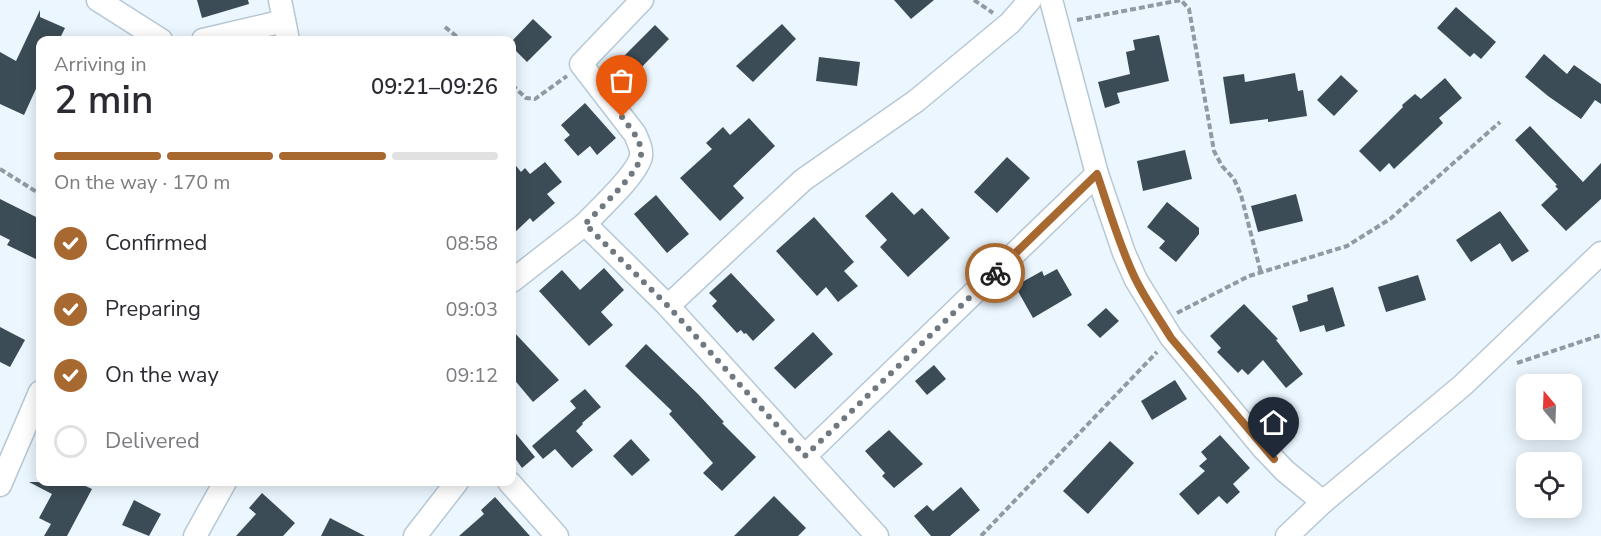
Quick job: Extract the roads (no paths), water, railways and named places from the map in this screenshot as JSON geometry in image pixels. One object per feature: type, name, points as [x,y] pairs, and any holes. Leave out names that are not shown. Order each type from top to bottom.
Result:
[{"type":"street","points":[[98,0],[155,36]]},
{"type":"street","points":[[516,278],[585,224],[635,171],[641,156],[640,144],[635,134],[581,64],[642,0]]},
{"type":"street","points":[[668,306],[803,180],[916,101],[1010,23],[1030,0]]},
{"type":"street","points":[[1051,0],[1059,23],[1097,174],[1124,253],[1136,280],[1166,329],[1263,448],[1285,471],[1323,502]]},
{"type":"street","points":[[220,36],[284,21]]},
{"type":"street","points":[[805,456],[1097,174]]},
{"type":"street","points":[[585,224],[668,306],[805,456],[867,532]]},
{"type":"street","points":[[1287,536],[1323,502],[1463,384],[1601,253]]},
{"type":"street","points":[[0,485],[36,401]]},
{"type":"street","points":[[195,536],[223,486]]},
{"type":"street","points":[[415,536],[454,486]]},
{"type":"street","points":[[513,486],[557,536]]}]
